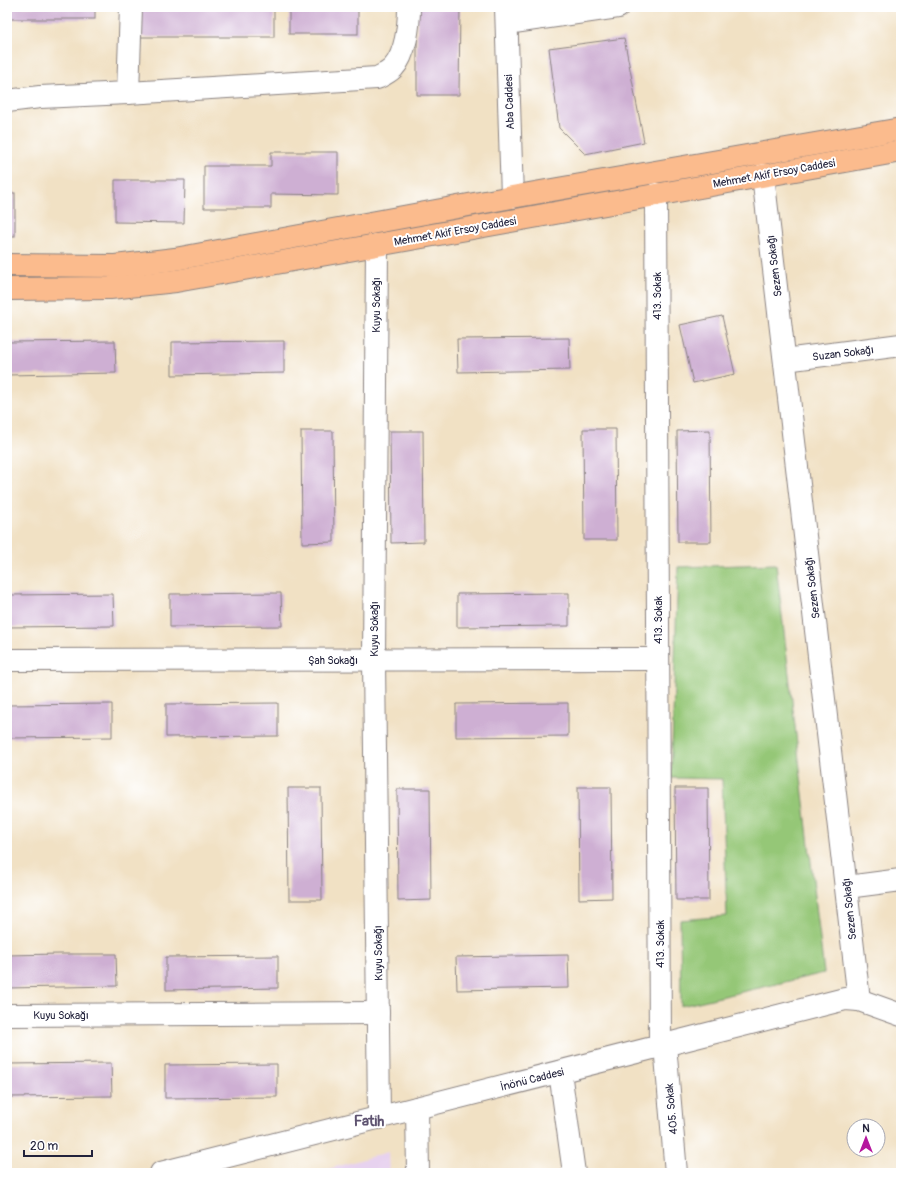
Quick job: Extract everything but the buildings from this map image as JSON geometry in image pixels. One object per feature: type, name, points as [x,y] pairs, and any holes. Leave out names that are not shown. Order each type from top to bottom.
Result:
[{"type":"main road","name":"Mehmet Akif Ersoy Caddesi","points":[[7,265],[115,266],[174,259],[512,197],[901,129]]},
{"type":"main road","name":"Mehmet Akif Ersoy Caddesi","points":[[7,289],[110,288],[176,281],[901,150]]},
{"type":"street","points":[[128,93],[131,7]]},
{"type":"street","points":[[7,101],[40,97],[376,78],[385,74],[394,67],[404,45],[408,31],[409,7]]},
{"type":"street","points":[[506,15],[618,7]]},
{"type":"street","name":"Aba Caddesi","points":[[506,15],[512,197]]},
{"type":"street","name":"Sezen Sokağı","points":[[763,175],[859,1000]]},
{"type":"street","name":"413. Sokak","points":[[656,194],[658,659],[663,1045]]},
{"type":"street","name":"Kuyu Sokağı","points":[[377,245],[374,660],[379,1118]]},
{"type":"street","name":"Suzan Sokağı","points":[[785,360],[901,345]]},
{"type":"street","name":"Şah Sokağı","points":[[7,660],[658,659]]},
{"type":"street","points":[[847,887],[901,880]]},
{"type":"street","name":"İnönü Caddesi","points":[[161,1173],[845,999],[859,1000],[901,1015]]},
{"type":"street","name":"Kuyu Sokağı","points":[[7,1015],[378,1013]]},
{"type":"street","name":"405. Sokak","points":[[663,1045],[676,1173]]},
{"type":"street","points":[[560,1072],[574,1173]]},
{"type":"street","points":[[417,1108],[418,1173]]},
{"type":"shaded area","points":[[388,1152],[389,1173],[314,1173]]},
{"type":"green space","points":[[776,564],[824,973],[681,1006],[680,920],[727,916],[722,779],[671,778],[678,567]]},
{"type":"district","name":"Fatih","points":[[369,1121]]}]
